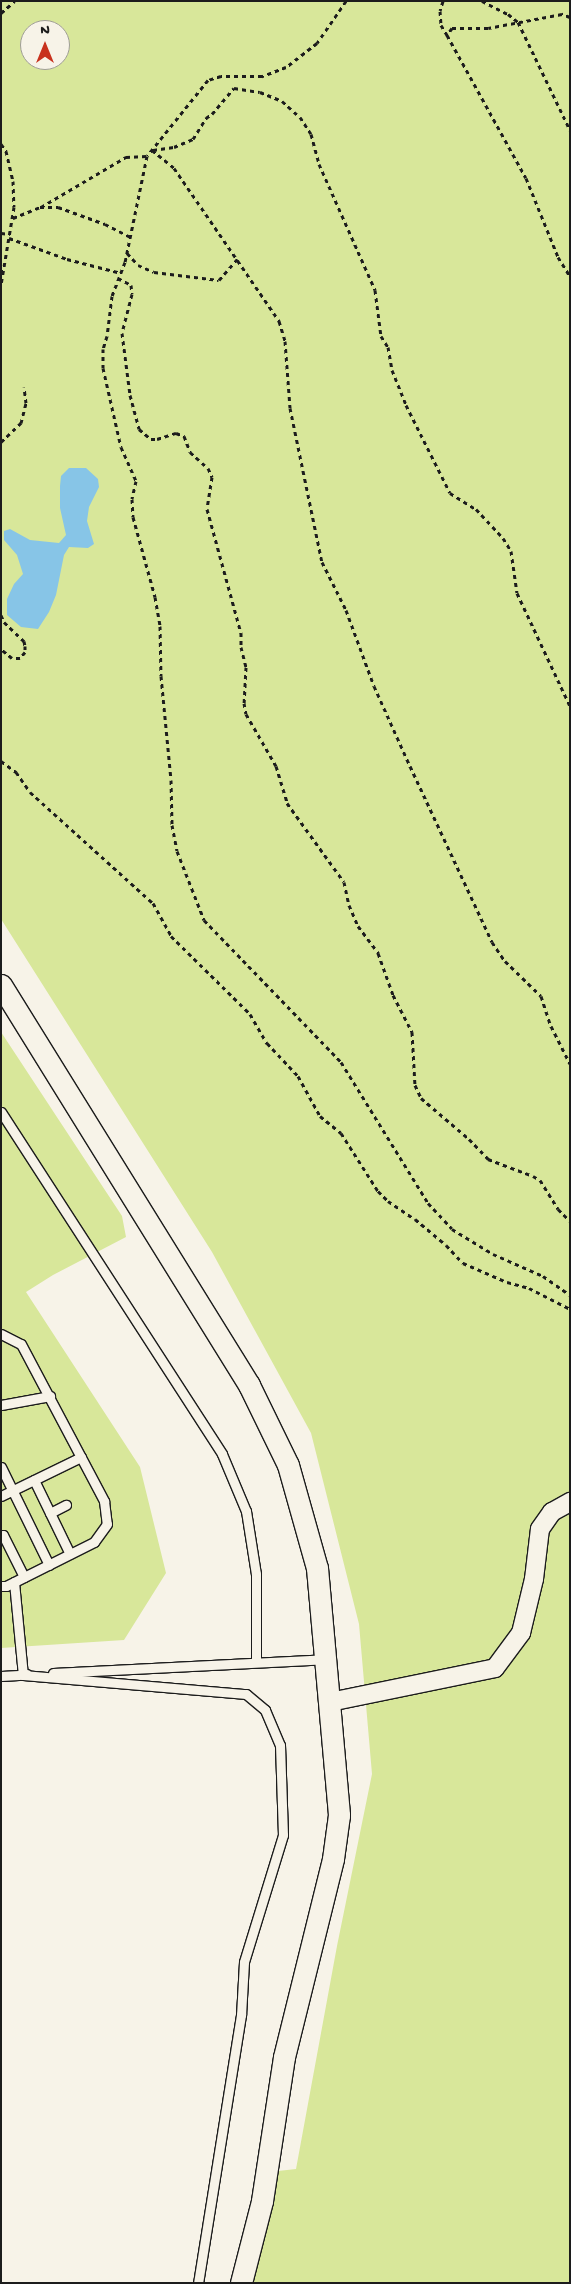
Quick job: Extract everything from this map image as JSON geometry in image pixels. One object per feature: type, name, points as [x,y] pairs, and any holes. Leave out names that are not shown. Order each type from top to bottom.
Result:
[{"type":"street","points":[[1,985],[249,1385],[288,1465],[317,1568],[339,1815],[333,1859],[284,2057],[262,2201],[241,2283]]},
{"type":"street","points":[[330,1702],[495,1668],[521,1633],[534,1579],[540,1529],[552,1512],[570,1502]]},
{"type":"lane","points":[[1,1112],[222,1454],[246,1511],[256,1574],[256,1661]]},
{"type":"lane","points":[[1,1334],[21,1344],[104,1501],[107,1524],[94,1542],[14,1582],[1,1586]]},
{"type":"lane","points":[[1,1405],[50,1396]]},
{"type":"lane","points":[[1,1496],[81,1457]]},
{"type":"lane","points":[[1,1467],[49,1565]]},
{"type":"lane","points":[[34,1480],[70,1554]]},
{"type":"lane","points":[[50,1513],[66,1505]]},
{"type":"lane","points":[[1,1536],[3,1535],[24,1577]]},
{"type":"lane","points":[[14,1582],[23,1674]]},
{"type":"lane","points":[[1,1676],[256,1661],[325,1659]]},
{"type":"lane","points":[[23,1674],[246,1694],[265,1710],[280,1745],[283,1835],[244,1962],[240,2015],[198,2283]]},
{"type":"path","points":[[1,13],[15,1]]},
{"type":"path","points":[[346,1],[317,43],[286,67],[262,76],[220,76],[208,80],[147,156],[127,252],[112,296],[107,336],[103,349],[103,368],[122,447],[136,481],[132,498],[133,517],[155,597],[160,626],[161,676],[171,780],[172,825],[177,851],[204,920],[342,1062],[428,1203],[452,1229],[493,1254],[543,1276],[570,1295]]},
{"type":"path","points":[[443,1],[440,11],[441,25],[526,178],[558,257],[570,276]]},
{"type":"path","points":[[482,1],[508,14],[518,22],[570,130]]},
{"type":"path","points":[[446,35],[452,28],[488,28],[562,14],[570,16]]},
{"type":"path","points":[[152,150],[174,147],[193,139],[206,118],[212,114],[234,88],[260,92],[282,101],[300,117],[311,134],[319,164],[375,290],[381,336],[388,347],[392,370],[406,406],[450,493],[476,509],[503,538],[511,551],[517,593],[570,706]]},
{"type":"path","points":[[1,144],[6,151],[13,181],[13,218],[1,285]]},
{"type":"path","points":[[152,150],[174,168],[279,321],[285,341],[290,408],[322,562],[346,610],[374,686],[492,942],[505,960],[542,996],[551,1026],[570,1064]]},
{"type":"path","points":[[13,218],[40,207],[126,157],[147,156]]},
{"type":"path","points":[[40,207],[58,207],[105,224],[130,237]]},
{"type":"path","points":[[1,233],[67,259],[121,273]]},
{"type":"path","points":[[127,252],[138,265],[154,272],[219,280],[237,259]]},
{"type":"path","points":[[118,278],[130,285],[132,294],[122,333],[130,394],[139,430],[151,438],[157,439],[176,433],[184,436],[190,452],[208,468],[212,477],[207,509],[241,633],[241,647],[246,667],[244,703],[246,714],[276,766],[287,803],[344,882],[358,926],[378,952],[393,995],[412,1032],[415,1085],[420,1098],[488,1159],[540,1180],[558,1209],[570,1221]]},
{"type":"path","points":[[1,442],[20,423],[26,403],[24,387]]},
{"type":"path","points":[[1,616],[4,622],[24,641],[26,646],[25,652],[20,658],[12,658],[1,649]]},
{"type":"path","points":[[1,761],[16,772],[30,792],[153,903],[171,936],[250,1014],[267,1043],[298,1076],[320,1116],[341,1132],[378,1191],[388,1201],[415,1219],[446,1245],[463,1263],[507,1282],[529,1288],[570,1309]]},
{"type":"green space","points":[[1,1],[570,1],[570,2283],[248,2283],[278,2171],[296,2169],[337,1946],[372,1774],[359,1624],[311,1433],[212,1252],[1,919]]},
{"type":"green space","points":[[1,1032],[122,1216],[126,1237],[53,1275],[26,1292],[140,1467],[166,1573],[124,1640],[1,1648]]},
{"type":"water","points":[[69,468],[86,468],[98,479],[99,487],[89,507],[87,521],[94,544],[88,548],[69,547],[64,555],[56,595],[49,612],[38,629],[21,627],[7,615],[7,599],[14,584],[23,574],[17,555],[4,540],[4,531],[10,529],[30,540],[59,543],[66,535],[60,508],[61,476]]}]
